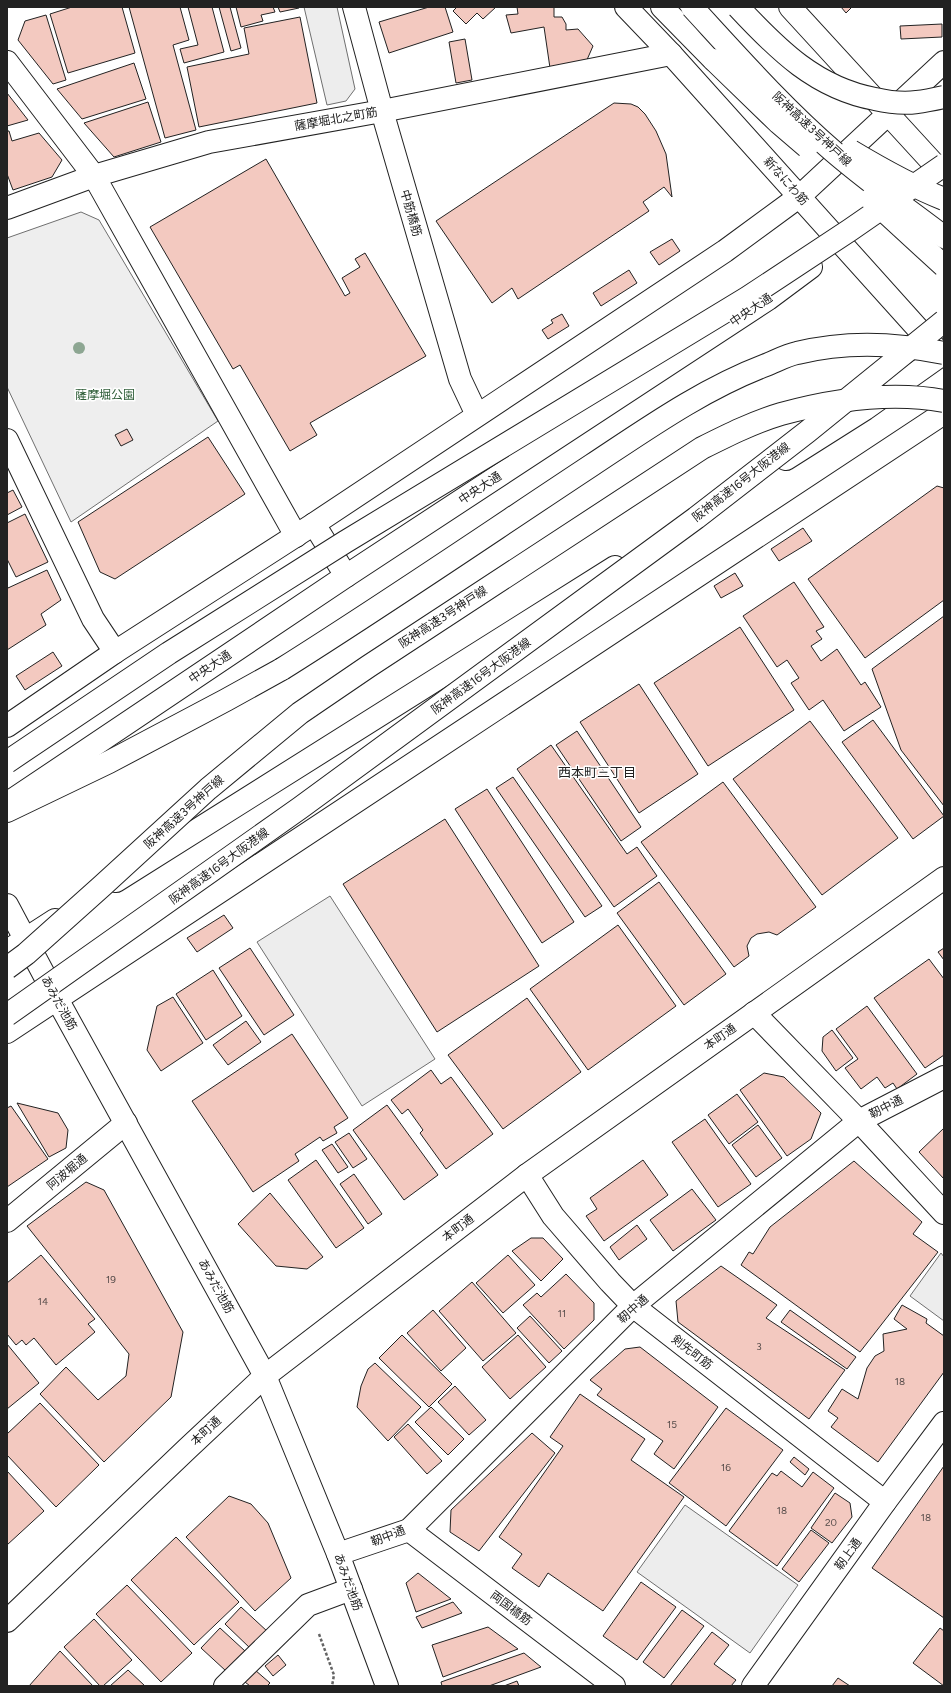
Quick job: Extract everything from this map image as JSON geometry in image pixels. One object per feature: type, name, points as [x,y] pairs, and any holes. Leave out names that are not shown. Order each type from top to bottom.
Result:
[{"type":"main road","name":"中筋橋筋","points":[[354,7],[382,110],[460,379],[477,415]]},
{"type":"main road","name":"新なにわ筋","points":[[626,7],[671,54],[800,196],[841,244],[943,354]]},
{"type":"main road","points":[[662,7],[779,123],[896,221],[944,266]]},
{"type":"main road","name":"阪神高速3号神戸線","points":[[692,7],[754,75],[834,153],[944,237]]},
{"type":"main road","points":[[738,7],[778,48],[805,70],[829,85],[855,96],[887,102],[916,103],[944,97]]},
{"type":"main road","points":[[7,762],[169,653],[318,559],[747,298],[850,230],[942,166],[889,113],[790,7]]},
{"type":"main road","name":"薩摩堀北之町筋","points":[[7,208],[94,176],[209,142],[671,54]]},
{"type":"main road","points":[[714,60],[778,107],[886,172],[926,192],[944,199]]},
{"type":"main road","points":[[7,62],[94,176],[296,536]]},
{"type":"main road","points":[[7,726],[115,652],[296,536],[725,251],[800,196],[944,62]]},
{"type":"main road","name":"中央大通","points":[[7,804],[346,576],[768,299],[942,166]]},
{"type":"main road","name":"阪神高速16号大阪港線","points":[[7,1015],[293,813],[696,518],[944,320]]},
{"type":"main road","points":[[7,812],[109,762],[282,669],[352,625],[530,506],[707,391],[754,369],[797,353],[840,346],[881,344],[920,348],[943,354]]},
{"type":"main road","points":[[7,950],[858,413],[943,354]]},
{"type":"main road","name":"阪神高速3号神戸線","points":[[7,968],[26,954],[208,789],[300,713],[382,657],[702,448],[742,429],[780,415],[822,405],[865,399],[903,397],[944,401]]},
{"type":"main road","points":[[7,1032],[944,413]]},
{"type":"main road","points":[[7,440],[93,619],[115,652]]},
{"type":"main road","points":[[314,524],[346,576]]},
{"type":"main road","name":"本町通","points":[[7,1621],[265,1376],[527,1175],[944,878]]},
{"type":"main road","name":"あみだ池筋","points":[[7,905],[57,999],[265,1376],[338,1554],[387,1686]]},
{"type":"main road","points":[[754,1013],[859,1121],[944,1213]]},
{"type":"main road","name":"靭中通","points":[[338,1554],[409,1530],[633,1306],[859,1121],[944,1077]]},
{"type":"main road","name":"阿波堀通","points":[[7,1221],[126,1123]]},
{"type":"main road","name":"剣先町筋","points":[[527,1175],[553,1216],[610,1282],[633,1306],[885,1502]]},
{"type":"main road","name":"靭上通","points":[[753,1686],[885,1502],[944,1423]]},
{"type":"main road","name":"両国橋筋","points":[[409,1530],[614,1686]]},
{"type":"main road","points":[[225,1686],[308,1605],[351,1589]]},
{"type":"path","points":[[308,1605],[334,1675],[332,1686]]},
{"type":"green space","name":"薩摩堀公園","points":[[81,212],[99,220],[218,421],[71,522],[7,387],[7,238]]},
{"type":"shaded area","points":[[304,7],[337,7],[355,89],[346,101],[327,105]]},
{"type":"shaded area","points":[[330,896],[435,1059],[362,1106],[257,942]]},
{"type":"shaded area","points":[[941,1253],[944,1257],[944,1321],[910,1296]]},
{"type":"shaded area","points":[[685,1505],[798,1585],[750,1653],[637,1572]]},
{"type":"building","points":[[72,7],[122,7],[135,53],[68,73],[50,14]]},
{"type":"building","points":[[129,7],[180,7],[189,40],[173,45],[196,130],[165,138]]},
{"type":"building","points":[[188,7],[212,7],[224,52],[184,63],[180,49],[198,45]]},
{"type":"building","points":[[219,7],[230,7],[241,48],[231,51]]},
{"type":"building","points":[[236,7],[273,7],[275,12],[261,15],[263,21],[241,27]]},
{"type":"building","points":[[278,7],[299,7],[299,8],[280,12]]},
{"type":"building","points":[[429,7],[445,7],[453,32],[389,53],[379,22]]},
{"type":"building","points":[[457,7],[496,7],[483,19],[477,13],[466,24],[453,11]]},
{"type":"building","points":[[517,7],[554,7],[554,17],[562,17],[566,24],[566,30],[578,29],[593,46],[586,62],[550,68],[544,27],[511,33],[506,15],[518,14]]},
{"type":"building","points":[[841,7],[852,7],[846,13]]},
{"type":"building","points":[[46,15],[66,80],[53,84],[18,40],[25,21]]},
{"type":"building","points":[[300,17],[317,103],[199,127],[187,67],[249,54],[244,28]]},
{"type":"building","points":[[942,24],[942,37],[901,39],[900,26]]},
{"type":"building","points":[[465,39],[472,80],[456,83],[449,42]]},
{"type":"building","points":[[134,63],[146,99],[82,119],[57,89]]},
{"type":"building","points":[[7,93],[28,120],[7,126]]},
{"type":"building","points":[[148,102],[161,142],[114,157],[84,123]]},
{"type":"building","points":[[614,103],[631,104],[638,107],[645,114],[656,131],[666,154],[672,197],[664,187],[643,202],[649,211],[518,299],[512,288],[492,303],[436,221]]},
{"type":"building","points":[[7,131],[9,131],[12,141],[39,133],[62,160],[52,177],[13,190],[7,174]]},
{"type":"building","points":[[266,159],[345,296],[350,293],[342,278],[360,267],[355,259],[365,253],[426,356],[310,423],[317,435],[290,451],[240,365],[233,369],[150,227]]},
{"type":"building","points":[[672,239],[680,251],[659,265],[650,252]]},
{"type":"building","points":[[629,270],[637,283],[601,306],[593,293]]},
{"type":"building","points":[[562,314],[569,326],[548,339],[542,330],[553,323],[551,320]]},
{"type":"building","points":[[127,429],[133,440],[121,446],[115,435]]},
{"type":"building","points":[[208,437],[245,494],[115,579],[100,572],[78,522]]},
{"type":"building","points":[[937,486],[944,488],[944,600],[865,658],[808,579]]},
{"type":"building","points":[[13,490],[22,507],[7,515],[7,493]]},
{"type":"building","points":[[25,514],[48,562],[16,577],[7,559],[7,523]]},
{"type":"building","points":[[803,528],[812,541],[779,561],[771,549]]},
{"type":"building","points":[[47,570],[61,600],[41,614],[46,625],[7,650],[7,585],[8,588]]},
{"type":"building","points":[[735,573],[743,586],[721,598],[714,586]]},
{"type":"building","points":[[794,582],[824,627],[816,631],[822,639],[811,646],[821,661],[837,649],[861,685],[865,682],[881,707],[844,731],[823,700],[809,710],[791,683],[799,678],[787,660],[777,667],[743,616]]},
{"type":"building","points":[[944,616],[944,806],[901,750],[872,669]]},
{"type":"building","points":[[740,627],[794,710],[708,766],[654,683]]},
{"type":"building","points":[[53,652],[62,666],[25,690],[16,676]]},
{"type":"building","points":[[639,684],[698,774],[639,813],[580,722]]},
{"type":"building","points":[[873,720],[944,816],[913,839],[842,742]]},
{"type":"building","points":[[810,721],[898,838],[822,895],[733,779]]},
{"type":"building","points":[[577,731],[641,827],[621,841],[556,745]]},
{"type":"building","points":[[551,745],[627,854],[637,847],[657,876],[614,907],[517,769]]},
{"type":"building","points":[[513,777],[602,906],[585,917],[496,788]]},
{"type":"building","points":[[723,782],[816,907],[777,935],[769,932],[757,934],[751,938],[747,946],[749,956],[734,967],[641,842]]},
{"type":"building","points":[[487,789],[574,922],[542,943],[455,809]]},
{"type":"building","points":[[445,819],[539,966],[437,1032],[343,884]]},
{"type":"building","points":[[659,882],[726,974],[684,1005],[617,913]]},
{"type":"building","points":[[224,915],[233,928],[197,952],[187,938]]},
{"type":"building","points":[[618,925],[676,1006],[588,1070],[530,989]]},
{"type":"building","points":[[250,948],[294,1015],[264,1035],[219,968]]},
{"type":"building","points":[[944,948],[944,960],[938,952]]},
{"type":"building","points":[[929,959],[944,979],[944,1055],[925,1068],[874,998]]},
{"type":"building","points":[[213,970],[242,1016],[206,1040],[176,994]]},
{"type":"building","points":[[173,997],[203,1043],[161,1071],[147,1050],[157,1006]]},
{"type":"building","points":[[527,998],[581,1072],[503,1129],[448,1055]]},
{"type":"building","points":[[867,1006],[917,1074],[897,1089],[893,1083],[885,1088],[877,1077],[861,1089],[845,1068],[858,1059],[836,1029]]},
{"type":"building","points":[[246,1021],[261,1042],[228,1065],[213,1045]]},
{"type":"building","points":[[832,1030],[853,1058],[836,1071],[822,1051],[823,1037]]},
{"type":"building","points":[[292,1034],[348,1118],[334,1127],[337,1133],[323,1141],[320,1137],[295,1154],[299,1161],[253,1192],[192,1101]]},
{"type":"building","points":[[431,1070],[441,1084],[451,1077],[493,1134],[446,1169],[420,1133],[423,1130],[408,1109],[402,1114],[391,1100]]},
{"type":"building","points":[[764,1073],[784,1077],[821,1113],[811,1139],[787,1156],[740,1090]]},
{"type":"building","points":[[737,1094],[758,1122],[729,1144],[708,1115]]},
{"type":"building","points":[[17,1103],[58,1113],[68,1130],[66,1148],[49,1157]]},
{"type":"building","points":[[387,1105],[438,1175],[404,1200],[353,1130]]},
{"type":"building","points":[[11,1106],[48,1159],[7,1187],[7,1108]]},
{"type":"building","points":[[705,1119],[751,1184],[718,1207],[672,1142]]},
{"type":"building","points":[[758,1125],[782,1158],[756,1177],[732,1145]]},
{"type":"building","points":[[944,1128],[944,1179],[919,1152]]},
{"type":"building","points":[[349,1133],[367,1159],[353,1168],[335,1142]]},
{"type":"building","points":[[332,1144],[348,1167],[338,1173],[322,1150]]},
{"type":"building","points":[[316,1160],[364,1228],[336,1248],[288,1180]]},
{"type":"building","points":[[643,1160],[668,1195],[604,1241],[586,1216],[597,1209],[590,1198]]},
{"type":"building","points":[[854,1161],[922,1222],[913,1234],[938,1252],[860,1352],[741,1265],[749,1252],[753,1254],[770,1227]]},
{"type":"building","points":[[354,1174],[382,1214],[368,1224],[340,1184]]},
{"type":"building","points":[[86,1182],[104,1190],[183,1332],[171,1397],[104,1462],[40,1394],[66,1367],[98,1400],[126,1376],[129,1354],[27,1226]]},
{"type":"building","points":[[692,1189],[716,1220],[673,1251],[650,1220]]},
{"type":"building","points":[[270,1193],[323,1257],[307,1269],[276,1266],[238,1224]]},
{"type":"building","points":[[637,1225],[647,1239],[619,1260],[610,1247]]},
{"type":"building","points":[[531,1238],[543,1238],[563,1259],[541,1281],[512,1251]]},
{"type":"building","points":[[41,1255],[95,1319],[88,1324],[95,1332],[56,1365],[34,1338],[26,1345],[22,1340],[16,1345],[7,1334],[7,1283]]},
{"type":"building","points":[[508,1255],[535,1285],[503,1313],[476,1283]]},
{"type":"building","points":[[721,1266],[777,1305],[766,1318],[845,1370],[809,1419],[678,1322],[676,1301]]},
{"type":"building","points":[[566,1274],[594,1303],[594,1320],[564,1349],[523,1305],[537,1293],[541,1297]]},
{"type":"building","points":[[472,1282],[516,1333],[483,1361],[439,1311]]},
{"type":"building","points":[[902,1305],[927,1319],[926,1323],[944,1336],[944,1372],[878,1462],[831,1427],[838,1418],[828,1411],[842,1389],[858,1399],[867,1368],[875,1356],[884,1351],[883,1334],[907,1329],[894,1319]]},
{"type":"building","points":[[433,1310],[466,1348],[441,1371],[407,1333]]},
{"type":"building","points":[[790,1310],[856,1357],[847,1369],[781,1322]]},
{"type":"building","points":[[530,1316],[562,1351],[549,1363],[517,1328]]},
{"type":"building","points":[[402,1335],[452,1384],[429,1407],[379,1358]]},
{"type":"building","points":[[518,1335],[546,1367],[510,1399],[482,1367]]},
{"type":"building","points":[[7,1344],[39,1383],[7,1409]]},
{"type":"building","points":[[640,1347],[718,1407],[674,1469],[654,1454],[663,1441],[597,1395],[602,1389],[590,1380],[625,1349]]},
{"type":"building","points":[[375,1363],[421,1407],[388,1441],[357,1407],[361,1386],[368,1369]]},
{"type":"building","points":[[455,1386],[486,1420],[469,1435],[438,1402]]},
{"type":"building","points":[[580,1394],[645,1439],[631,1460],[684,1497],[603,1611],[548,1573],[539,1587],[512,1568],[522,1554],[499,1537],[563,1446],[550,1437]]},
{"type":"building","points":[[40,1403],[99,1465],[56,1507],[7,1455],[7,1434]]},
{"type":"building","points":[[431,1407],[464,1439],[448,1455],[415,1422]]},
{"type":"building","points":[[726,1408],[783,1450],[726,1526],[669,1483]]},
{"type":"building","points":[[408,1424],[442,1461],[427,1474],[394,1437]]},
{"type":"building","points":[[532,1433],[555,1453],[479,1551],[450,1532],[451,1510]]},
{"type":"building","points":[[794,1457],[809,1469],[805,1475],[790,1462]]},
{"type":"building","points":[[944,1466],[944,1618],[872,1568]]},
{"type":"building","points":[[7,1471],[44,1511],[7,1545]]},
{"type":"building","points":[[781,1471],[802,1487],[813,1472],[834,1488],[777,1566],[729,1531],[772,1473],[777,1476]]},
{"type":"building","points":[[835,1493],[850,1503],[852,1517],[832,1543],[811,1528]]},
{"type":"building","points":[[229,1496],[251,1504],[268,1523],[291,1578],[255,1611],[186,1537]]},
{"type":"building","points":[[811,1530],[829,1543],[799,1582],[782,1569]]},
{"type":"building","points":[[176,1537],[239,1602],[194,1645],[131,1580]]},
{"type":"building","points":[[418,1573],[451,1599],[416,1612],[406,1583]]},
{"type":"building","points":[[641,1582],[676,1607],[637,1660],[603,1636]]},
{"type":"building","points":[[127,1585],[192,1653],[161,1682],[96,1614]]},
{"type":"building","points":[[453,1602],[462,1613],[422,1628],[416,1617]]},
{"type":"building","points":[[241,1607],[268,1632],[251,1649],[225,1624]]},
{"type":"building","points":[[682,1610],[704,1626],[664,1678],[643,1662]]},
{"type":"building","points":[[94,1619],[132,1660],[103,1686],[100,1686],[64,1647]]},
{"type":"building","points":[[488,1627],[518,1649],[443,1677],[432,1645]]},
{"type":"building","points":[[220,1628],[245,1651],[226,1671],[201,1648]]},
{"type":"building","points":[[940,1628],[944,1631],[944,1686],[913,1663]]},
{"type":"building","points":[[712,1632],[729,1645],[714,1664],[736,1680],[731,1686],[670,1686]]},
{"type":"building","points":[[60,1651],[93,1686],[29,1686]]},
{"type":"building","points":[[524,1653],[541,1667],[489,1686],[442,1686],[441,1682]]},
{"type":"building","points":[[278,1655],[286,1665],[273,1676],[265,1666]]},
{"type":"building","points":[[128,1670],[145,1686],[110,1686]]},
{"type":"building","points":[[255,1670],[270,1683],[267,1686],[250,1686],[245,1682]]},
{"type":"building","points":[[838,1678],[850,1686],[832,1686]]},
{"type":"building","points":[[517,1681],[519,1686],[504,1686]]},
{"type":"district","name":"西本町三丁目","points":[[597,772]]}]
